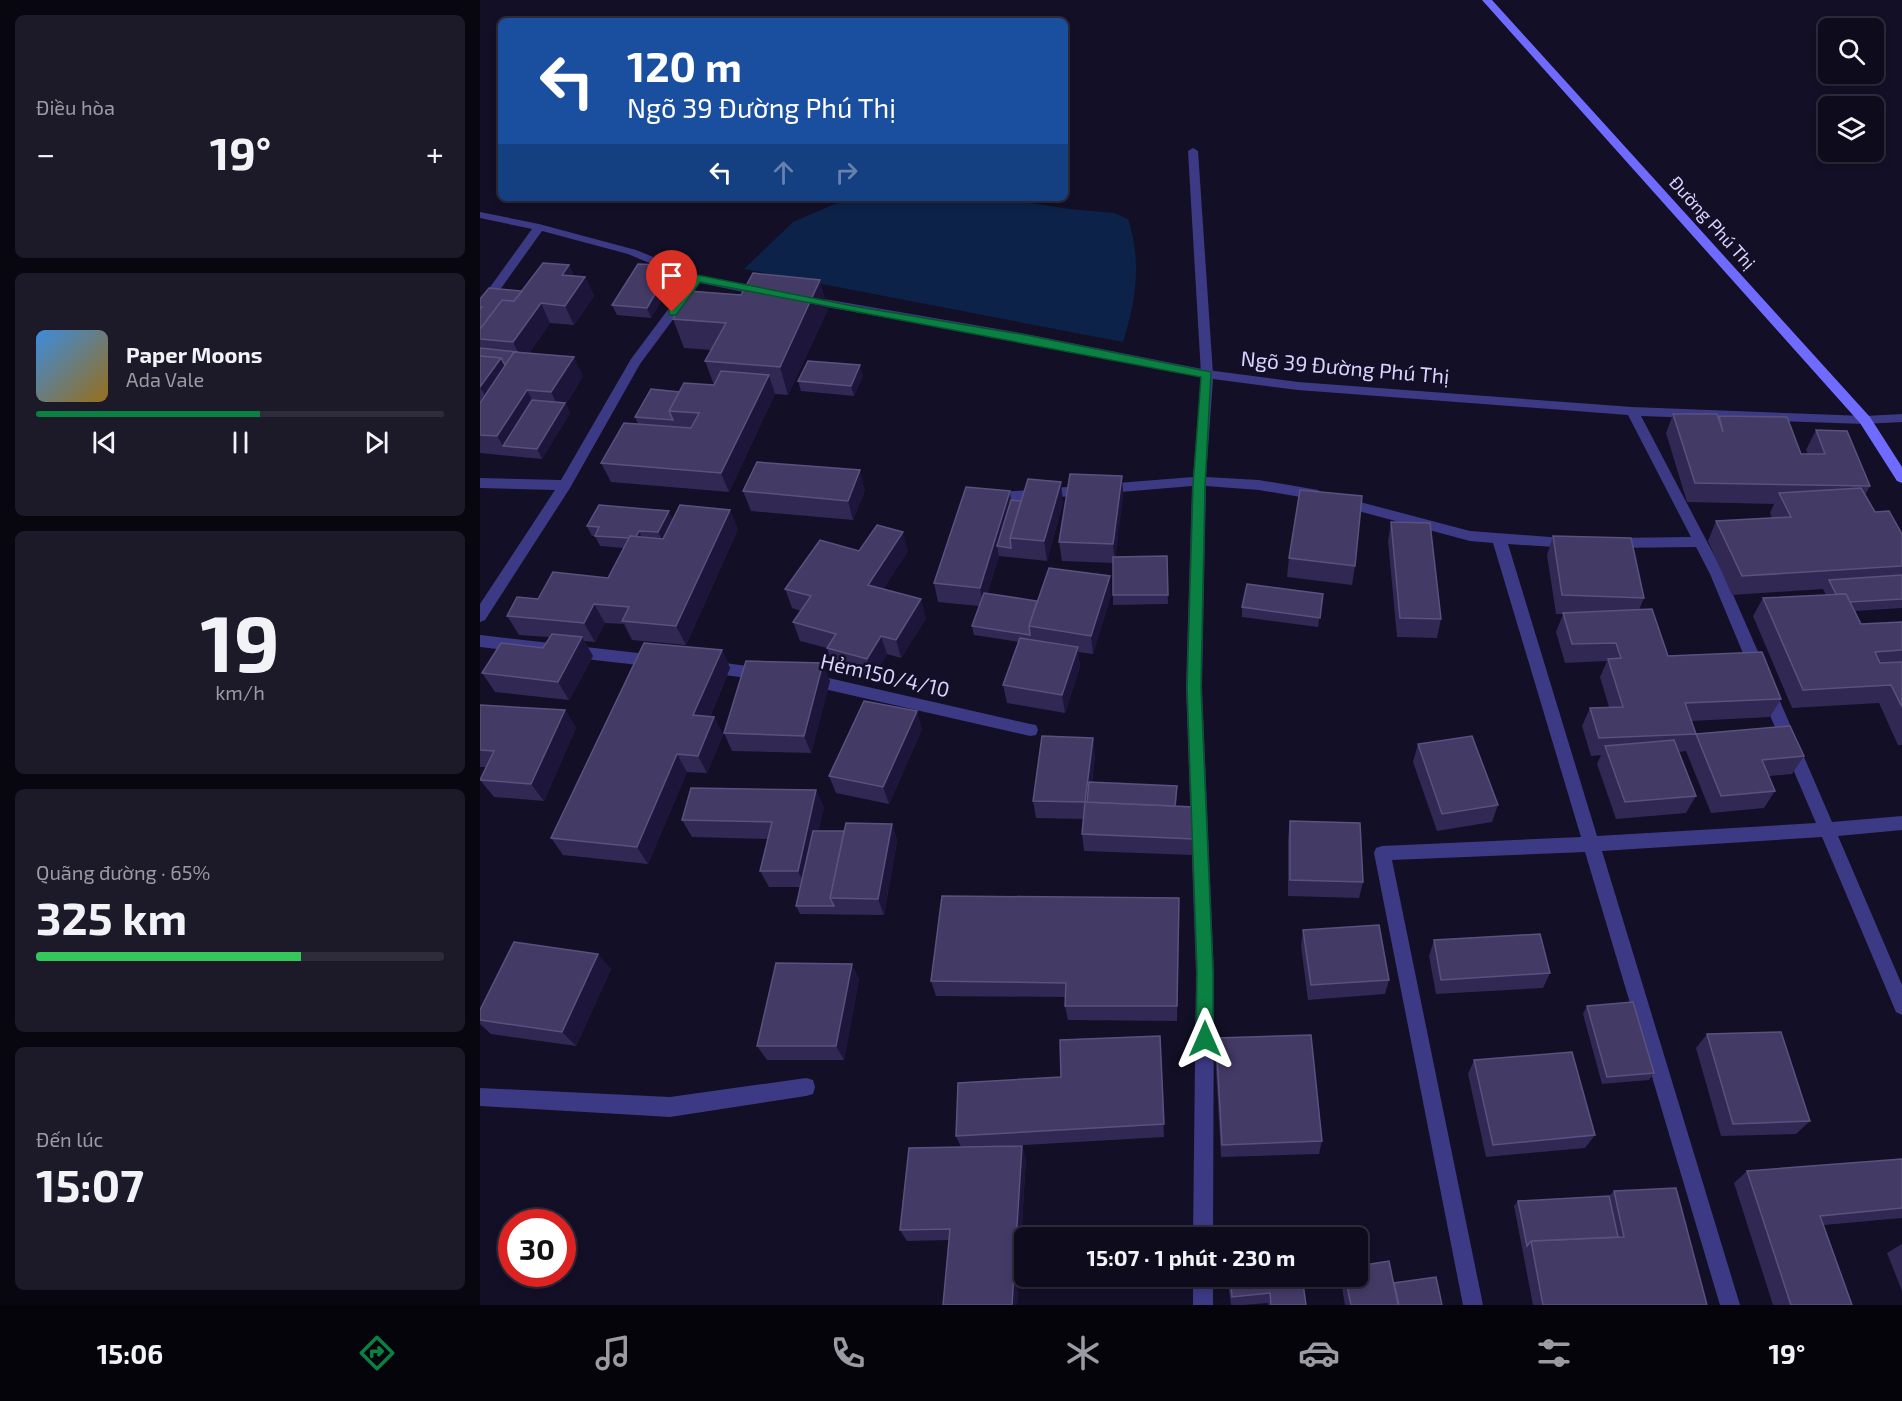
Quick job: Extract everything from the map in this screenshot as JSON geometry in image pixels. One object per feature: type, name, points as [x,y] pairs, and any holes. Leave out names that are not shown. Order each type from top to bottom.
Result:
[{"type":"street","name":"Đường Phú Thị","points":[[1486,0],[1865,420],[1902,478]]},
{"type":"street","points":[[1193,152],[1207,374],[1200,481],[1194,687],[1205,972],[1203,1227]]},
{"type":"street","points":[[480,215],[539,227],[632,252],[697,279],[775,294]]},
{"type":"street","points":[[480,309],[539,227]]},
{"type":"street","points":[[480,616],[565,485],[636,363],[697,279]]},
{"type":"street","name":"Ngõ 39 Đường Phú Thị","points":[[798,298],[1026,338],[1207,374],[1298,386],[1632,411],[1865,420],[1902,418]]},
{"type":"street","points":[[1632,411],[1717,574],[1902,1006]]},
{"type":"street","points":[[975,499],[1200,481],[1259,484],[1309,494],[1470,536],[1596,543],[1700,542]]},
{"type":"street","points":[[480,483],[565,485]]},
{"type":"street","points":[[1499,538],[1730,1305]]},
{"type":"street","points":[[480,640],[668,662]]},
{"type":"street","points":[[689,665],[778,676]]},
{"type":"street","name":"Hẻm150/4/10","points":[[800,679],[822,681],[1030,730]]},
{"type":"street","points":[[1473,1305],[1382,853],[1591,844],[1827,830],[1902,823]]},
{"type":"street","points":[[480,1097],[670,1107],[807,1087]]},
{"type":"street","points":[[1203,1287],[1203,1305]]},
{"type":"water","points":[[847,201],[1018,201],[1114,213],[1128,219],[1135,250],[1136,281],[1123,342],[744,269],[793,222]]},
{"type":"building","points":[[543,263],[569,265],[562,275],[585,277],[565,306],[541,303],[513,342],[480,339],[480,329],[502,300],[514,301]]},
{"type":"building","points":[[638,264],[659,265],[648,283],[661,284],[647,308],[612,305]]},
{"type":"building","points":[[753,273],[820,280],[780,367],[705,361],[726,323],[673,319],[689,291],[741,295]]},
{"type":"building","points":[[489,288],[522,291],[514,301],[502,300],[480,329],[480,309],[482,307],[480,307],[480,299]]},
{"type":"building","points":[[480,348],[518,352],[514,352],[505,365],[501,358],[480,356]]},
{"type":"building","points":[[514,352],[574,357],[551,392],[527,390],[497,436],[480,435],[480,403]]},
{"type":"building","points":[[480,356],[501,358],[480,387]]},
{"type":"building","points":[[808,361],[860,365],[851,386],[798,381]]},
{"type":"building","points":[[721,371],[769,375],[721,473],[601,463],[624,423],[691,428],[699,413],[669,411],[684,383],[714,385]]},
{"type":"building","points":[[651,389],[679,392],[669,411],[673,420],[635,417]]},
{"type":"building","points":[[532,400],[565,403],[537,449],[503,446]]},
{"type":"building","points":[[1673,414],[1717,414],[1723,432],[1719,416],[1787,417],[1801,454],[1825,454],[1816,430],[1847,431],[1870,486],[1695,483]]},
{"type":"building","points":[[757,462],[860,470],[848,501],[743,491]]},
{"type":"building","points":[[1070,474],[1122,476],[1113,544],[1059,542]]},
{"type":"building","points":[[1028,479],[1061,482],[1044,541],[1010,538]]},
{"type":"building","points":[[966,487],[1010,491],[980,588],[934,583]]},
{"type":"building","points":[[1861,488],[1875,512],[1889,511],[1902,534],[1902,566],[1742,576],[1716,521],[1791,517],[1779,493]]},
{"type":"building","points":[[1300,490],[1362,496],[1355,566],[1289,558]]},
{"type":"building","points":[[1011,500],[1021,501],[1010,538],[1011,548],[997,546]]},
{"type":"building","points":[[599,505],[669,511],[658,532],[639,531],[636,537],[630,536],[629,538],[595,536],[599,527],[587,526]]},
{"type":"building","points":[[680,505],[730,510],[676,626],[622,621],[629,607],[594,604],[584,623],[507,616],[517,597],[538,599],[553,572],[608,578],[630,536],[663,539]]},
{"type":"building","points":[[1391,522],[1430,523],[1441,619],[1400,618]]},
{"type":"building","points":[[877,525],[903,532],[868,585],[921,599],[896,640],[881,636],[867,659],[827,648],[836,634],[793,622],[811,596],[785,589],[820,540],[859,551]]},
{"type":"building","points":[[1553,536],[1631,538],[1644,598],[1562,595]]},
{"type":"building","points":[[1167,556],[1168,595],[1113,595],[1113,557]]},
{"type":"building","points":[[1049,568],[1110,576],[1091,636],[1029,626]]},
{"type":"building","points":[[1902,575],[1902,599],[1850,602],[1846,594],[1836,594],[1829,580]]},
{"type":"building","points":[[1247,584],[1323,594],[1320,618],[1242,607]]},
{"type":"building","points":[[984,593],[1037,601],[1029,626],[1030,635],[972,626]]},
{"type":"building","points":[[1846,594],[1861,624],[1902,622],[1902,650],[1875,652],[1880,663],[1902,662],[1902,707],[1891,685],[1803,690],[1763,598]]},
{"type":"building","points":[[1652,609],[1668,656],[1762,652],[1781,699],[1685,703],[1696,734],[1599,738],[1590,708],[1623,707],[1608,659],[1621,658],[1616,643],[1572,644],[1563,613]]},
{"type":"building","points":[[552,634],[582,637],[558,682],[482,673],[501,643],[543,648]]},
{"type":"building","points":[[1020,638],[1078,647],[1062,695],[1003,685]]},
{"type":"building","points":[[644,643],[722,650],[693,715],[714,717],[698,756],[677,754],[637,847],[551,838]]},
{"type":"building","points":[[746,661],[823,663],[804,736],[724,733]]},
{"type":"building","points":[[864,701],[917,711],[883,787],[829,776]]},
{"type":"building","points":[[480,705],[565,710],[531,784],[480,780],[494,751],[480,750]]},
{"type":"building","points":[[1790,726],[1804,756],[1762,760],[1775,791],[1721,796],[1696,734]]},
{"type":"building","points":[[1042,736],[1093,738],[1085,802],[1033,801]]},
{"type":"building","points":[[1472,736],[1498,805],[1442,814],[1418,744]]},
{"type":"building","points":[[1674,740],[1696,796],[1625,802],[1605,746]]},
{"type":"building","points":[[1089,782],[1177,786],[1175,806],[1087,802]]},
{"type":"building","points":[[691,788],[816,790],[798,871],[760,871],[772,822],[682,820]]},
{"type":"building","points":[[1085,802],[1194,807],[1193,839],[1082,834]]},
{"type":"building","points":[[1290,821],[1360,823],[1363,882],[1290,880]]},
{"type":"building","points":[[846,823],[892,824],[878,899],[830,898]]},
{"type":"building","points":[[813,831],[844,831],[830,898],[834,906],[796,906]]},
{"type":"building","points":[[942,896],[1179,898],[1177,1006],[1065,1006],[1066,983],[931,981]]},
{"type":"building","points":[[1379,925],[1389,980],[1311,985],[1303,930]]},
{"type":"building","points":[[1540,934],[1550,973],[1441,980],[1434,940]]},
{"type":"building","points":[[514,942],[598,954],[562,1032],[480,1020],[480,1010]]},
{"type":"building","points":[[776,963],[852,964],[836,1046],[757,1046]]},
{"type":"building","points":[[1633,1002],[1654,1073],[1607,1077],[1587,1006]]},
{"type":"building","points":[[1781,1032],[1810,1121],[1733,1124],[1707,1034]]},
{"type":"building","points":[[1311,1035],[1322,1141],[1222,1145],[1216,1038]]},
{"type":"building","points":[[1160,1036],[1164,1124],[956,1136],[958,1083],[1061,1077],[1060,1040]]},
{"type":"building","points":[[1572,1052],[1595,1135],[1493,1145],[1474,1060]]},
{"type":"building","points":[[1022,1146],[1017,1227],[1014,1227],[1012,1305],[943,1305],[950,1229],[900,1230],[909,1148]]},
{"type":"building","points":[[1902,1159],[1902,1208],[1820,1216],[1852,1305],[1791,1305],[1747,1171]]},
{"type":"building","points":[[1676,1188],[1707,1305],[1543,1305],[1531,1241],[1624,1237],[1614,1191]]},
{"type":"building","points":[[1609,1196],[1618,1237],[1531,1241],[1527,1246],[1518,1201]]},
{"type":"building","points":[[1389,1261],[1398,1305],[1351,1305],[1347,1287],[1368,1287],[1368,1264]]},
{"type":"building","points":[[1436,1277],[1442,1305],[1399,1305],[1394,1283]]},
{"type":"building","points":[[1231,1287],[1304,1287],[1306,1305],[1271,1305],[1270,1293],[1232,1297]]},
{"type":"route","points":[[672,312],[697,279],[853,309],[1026,338],[1207,374],[1199,486],[1194,687],[1205,972],[1205,1039]]}]
